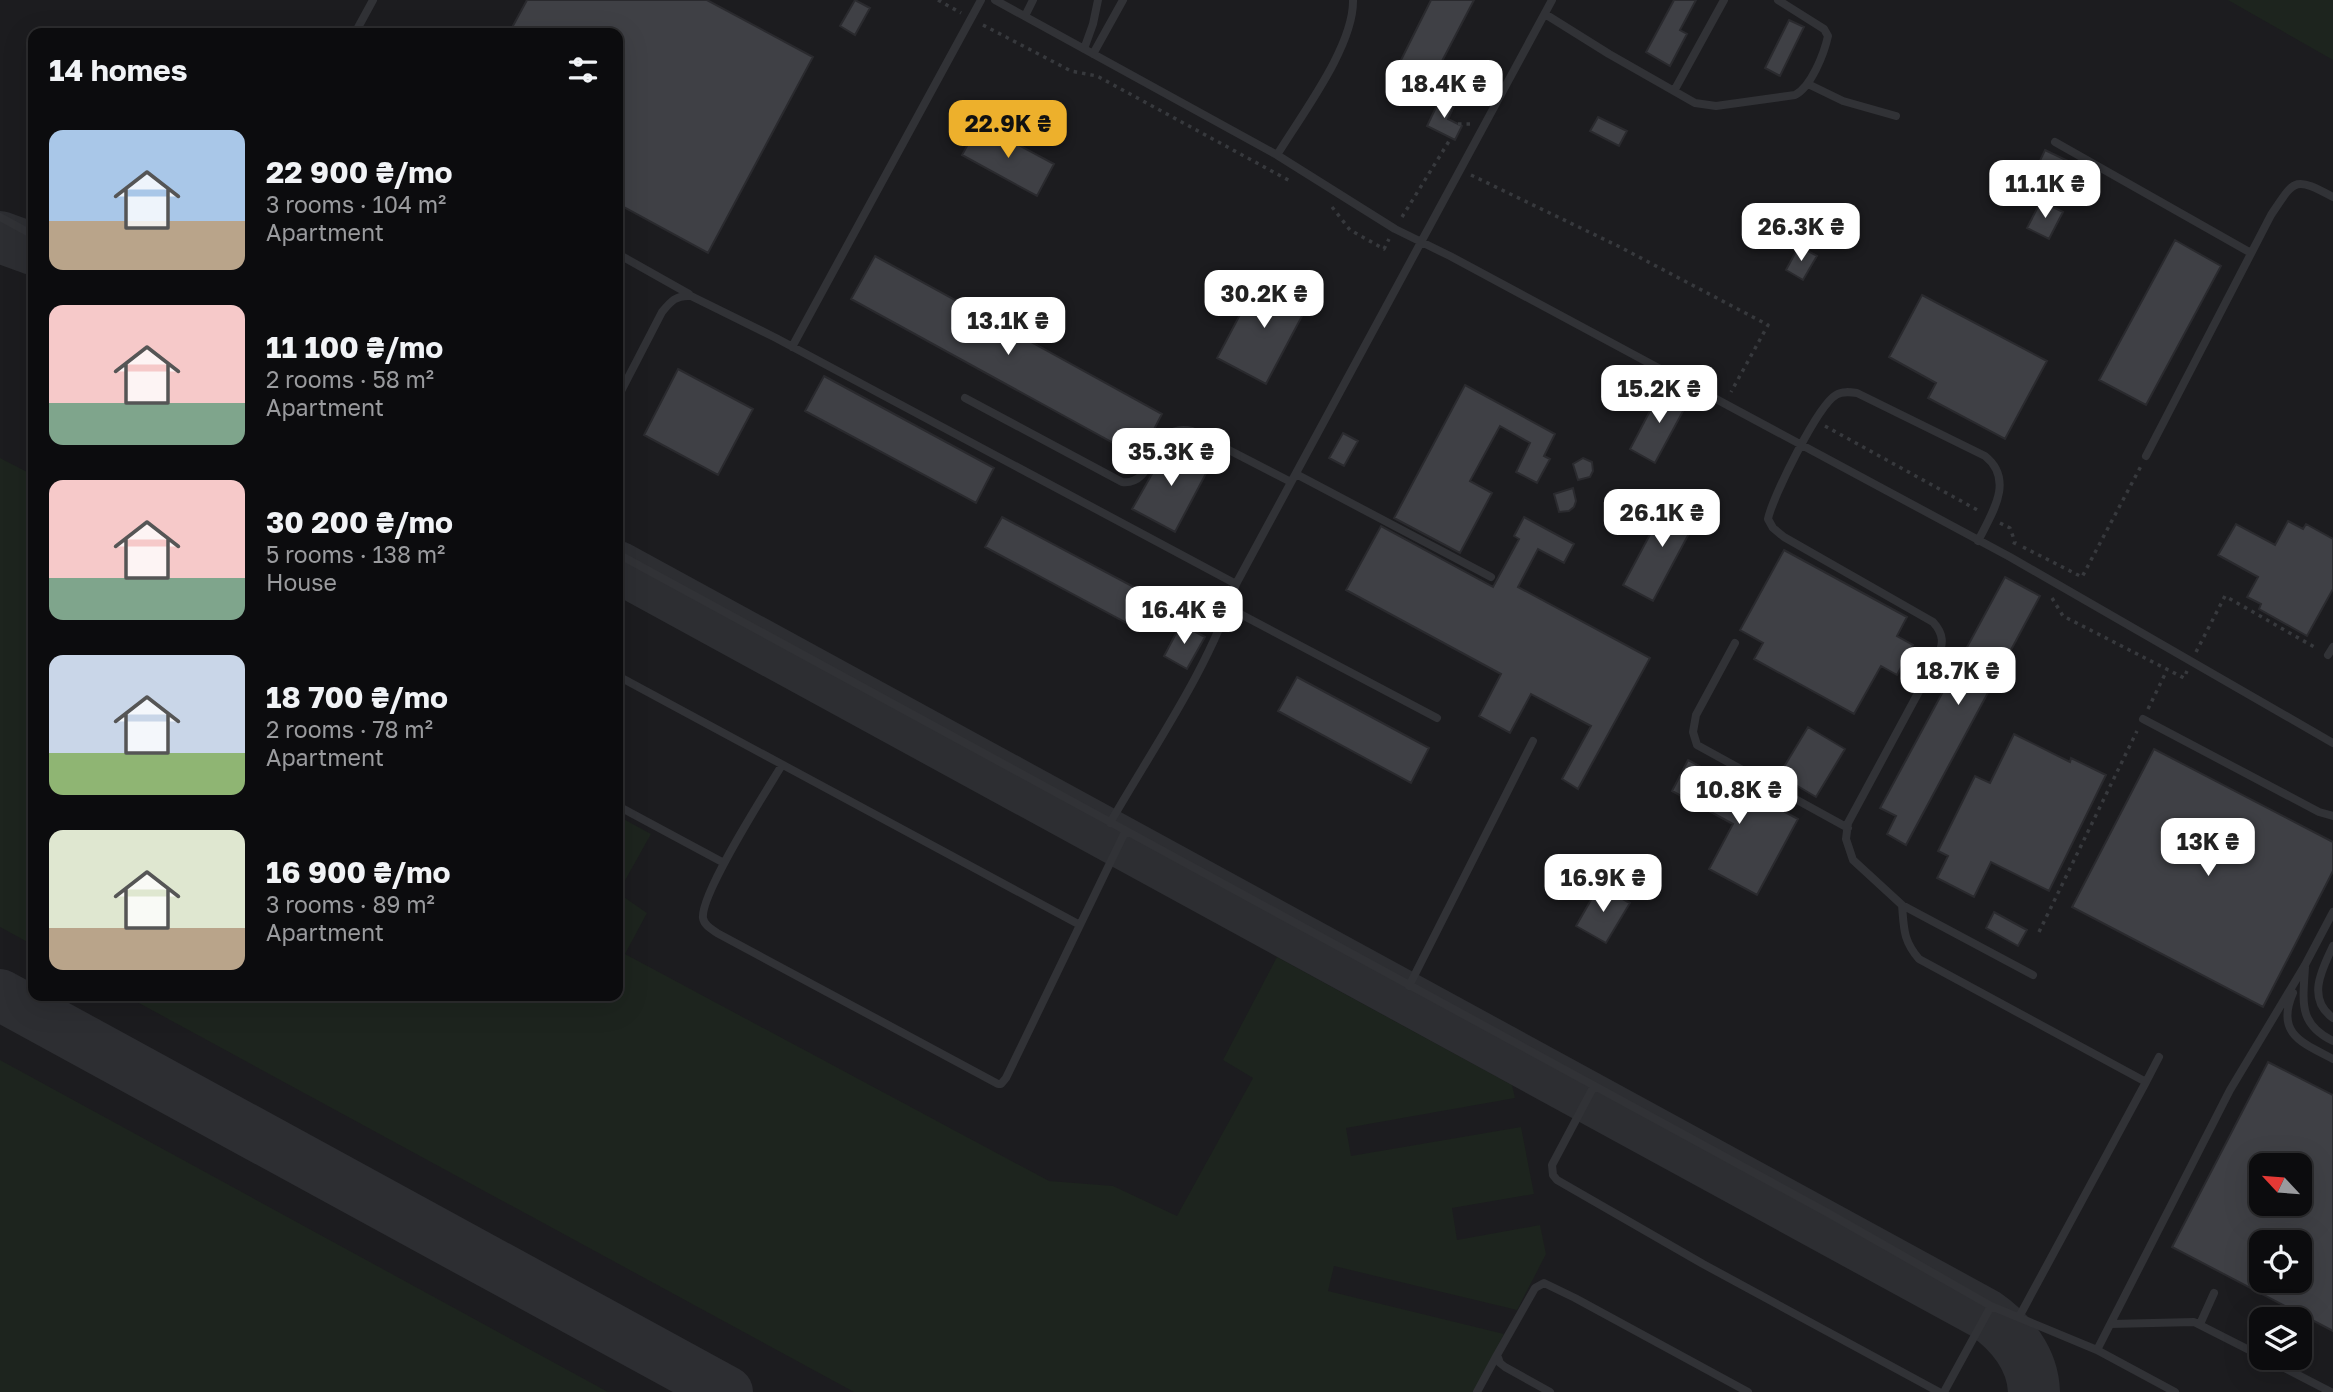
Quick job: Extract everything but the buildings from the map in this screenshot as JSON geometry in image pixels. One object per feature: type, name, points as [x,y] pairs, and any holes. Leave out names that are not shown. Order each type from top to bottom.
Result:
[{"type":"lane","points":[[358,28],[373,0]]},
{"type":"lane","points":[[792,347],[981,0]]},
{"type":"lane","points":[[995,0],[1278,155],[1395,229],[2010,557],[2333,743]]},
{"type":"lane","points":[[1025,16],[1033,0]]},
{"type":"lane","points":[[1084,48],[1098,0]]},
{"type":"lane","points":[[1093,54],[1123,0]]},
{"type":"lane","points":[[1278,155],[1337,58],[1350,30],[1354,12],[1353,0]]},
{"type":"lane","points":[[1110,823],[1197,673],[1229,608],[1237,584],[1552,0]]},
{"type":"lane","points":[[1674,91],[1724,0]]},
{"type":"lane","points":[[1545,13],[1609,54],[1695,103],[1716,106],[1795,95],[1803,91],[1808,84],[1828,36],[1824,29],[1778,0]]},
{"type":"lane","points":[[1808,84],[1843,101],[1896,116]]},
{"type":"lane","points":[[2055,142],[2251,253]]},
{"type":"lane","points":[[2146,456],[2271,215],[2287,190],[2296,183],[2304,182],[2333,197]]},
{"type":"lane","points":[[0,217],[28,232]]},
{"type":"lane","points":[[623,257],[691,296],[1237,584]]},
{"type":"lane","points":[[623,387],[662,312],[671,300],[679,296],[691,296]]},
{"type":"lane","points":[[1978,541],[1999,492],[1999,470],[1986,456],[1857,393],[1838,394],[1815,421],[1785,475],[1768,519],[1773,528],[1784,537],[1933,622],[1942,639],[1943,646],[1937,658],[1855,809],[1846,839],[1853,860],[1902,905],[2033,975]]},
{"type":"lane","points":[[965,398],[1122,482],[1130,483],[1139,478],[1165,436],[1181,430],[1192,431],[1292,482]]},
{"type":"lane","points":[[1296,474],[1491,577]]},
{"type":"lane","points":[[623,557],[1828,1213],[1991,1306],[2097,1349],[2160,1389],[2175,1392]]},
{"type":"lane","points":[[1229,608],[1437,718]]},
{"type":"lane","points":[[1735,643],[1696,715],[1693,732],[1697,745],[1848,828]]},
{"type":"lane","points":[[623,679],[1080,925]]},
{"type":"lane","points":[[2143,719],[2319,812],[2333,816]]},
{"type":"lane","points":[[1409,986],[1533,741]]},
{"type":"lane","points":[[782,765],[724,863],[706,901],[704,922],[708,927],[998,1084],[1006,1078],[1125,832]]},
{"type":"lane","points":[[623,809],[724,863]]},
{"type":"lane","points":[[1902,905],[1904,934],[1919,959],[2146,1082]]},
{"type":"lane","points":[[2097,1349],[2230,1090],[2305,965],[2333,912]]},
{"type":"lane","points":[[2333,946],[2320,974],[2318,992],[2319,1002],[2333,1018]]},
{"type":"lane","points":[[2305,965],[2303,995],[2306,1017],[2321,1035],[2333,1041]]},
{"type":"lane","points":[[2305,965],[2289,1002],[2288,1026],[2293,1035],[2301,1041],[2333,1059]]},
{"type":"lane","points":[[2020,1317],[2159,1057]]},
{"type":"lane","points":[[1594,1086],[1552,1165],[1553,1175],[1557,1180],[1644,1231],[1938,1392]]},
{"type":"lane","points":[[1477,1392],[1535,1287],[1544,1283],[1748,1392]]},
{"type":"lane","points":[[2200,1324],[2214,1293]]},
{"type":"lane","points":[[1944,1392],[1991,1306]]},
{"type":"lane","points":[[2111,1324],[2190,1322],[2200,1324],[2249,1350]]},
{"type":"lane","points":[[1497,1356],[1505,1367],[1550,1392]]},
{"type":"lane","points":[[2288,1370],[2331,1392]]},
{"type":"path","points":[[938,0],[1071,71],[1097,76],[1296,185]]},
{"type":"path","points":[[1458,124],[1471,124]]},
{"type":"path","points":[[1329,203],[1350,230],[1384,249],[1451,138]]},
{"type":"path","points":[[1437,159],[1620,247],[1768,325],[1724,403]]},
{"type":"path","points":[[1815,421],[2010,528],[2015,542],[2010,557]]},
{"type":"path","points":[[2015,542],[2082,577],[2146,456]]},
{"type":"path","points":[[2043,593],[2053,599],[2063,616],[2184,678],[2225,596],[2331,651]]},
{"type":"path","points":[[2039,932],[2167,670]]},
{"type":"shaded area","points":[[0,0],[2333,0],[2333,1392],[0,1392]]},
{"type":"shaded area","points":[[2228,0],[2333,0],[2333,60]]},
{"type":"shaded area","points":[[0,458],[28,472],[28,942],[0,927]]},
{"type":"shaded area","points":[[623,819],[651,834],[623,884]]},
{"type":"shaded area","points":[[623,896],[647,913],[625,954],[1049,1181],[1113,1186],[1177,1216],[1253,1078],[1223,1060],[1277,957],[1512,1085],[1515,1098],[1346,1128],[1351,1156],[1521,1127],[1534,1194],[1452,1208],[1457,1240],[1540,1225],[1546,1254],[1517,1310],[1334,1266],[1328,1291],[1504,1334],[1474,1392],[854,1392],[135,1001],[623,1001]]},
{"type":"shaded area","points":[[0,1060],[608,1392],[0,1392]]},
{"type":"taxiway","points":[[0,237],[28,247]]},
{"type":"taxiway","points":[[623,570],[1985,1314],[2019,1347],[2030,1368],[2034,1392]]},
{"type":"taxiway","points":[[0,995],[727,1392]]}]
